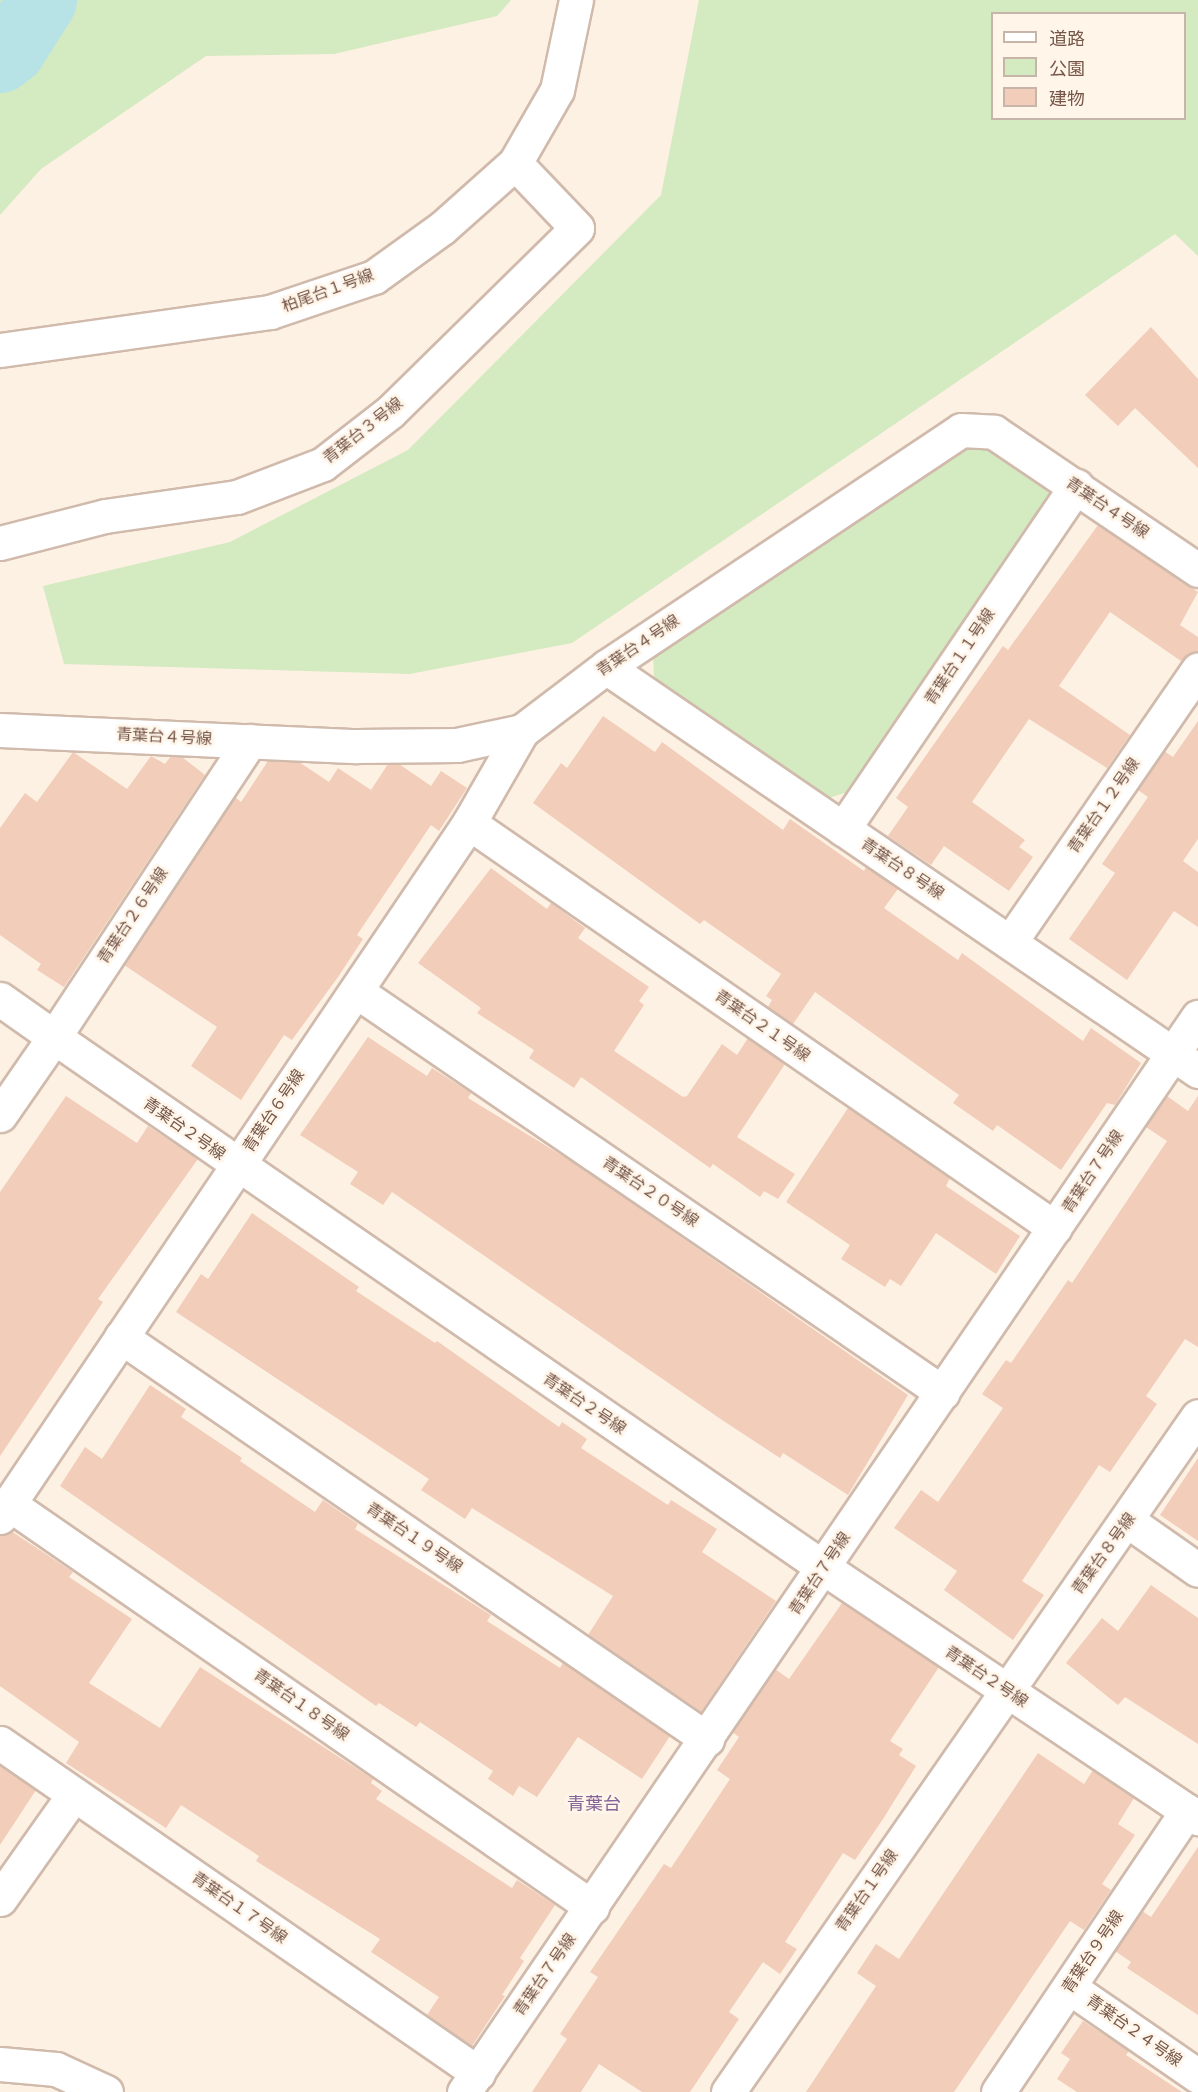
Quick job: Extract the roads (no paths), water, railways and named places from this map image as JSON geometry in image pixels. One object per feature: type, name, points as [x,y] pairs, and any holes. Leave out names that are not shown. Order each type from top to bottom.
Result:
[{"type":"street","name":"柏尾台１号線","points":[[0,350],[270,312],[374,277],[442,228],[516,163],[557,90],[576,0]]},
{"type":"street","name":"青葉台３号線","points":[[0,543],[105,516],[237,497],[323,464],[390,412],[578,228],[516,163]]},
{"type":"street","name":"青葉台４号線","points":[[0,730],[357,746],[457,745],[522,731],[606,667],[961,430],[994,432],[1198,570]]},
{"type":"street","name":"青葉台１１号線","points":[[843,829],[1076,486]]},
{"type":"street","name":"青葉台８号線","points":[[606,667],[1185,1063]]},
{"type":"street","name":"青葉台１２号線","points":[[1010,942],[1198,669]]},
{"type":"street","name":"青葉台６号線","points":[[5,1510],[470,823],[522,731]]},
{"type":"street","name":"青葉台２６号線","points":[[54,1037],[250,741]]},
{"type":"street","name":"青葉台２１号線","points":[[470,823],[1055,1228]]},
{"type":"street","name":"青葉台２０号線","points":[[356,991],[943,1393]]},
{"type":"street","points":[[0,999],[54,1037],[0,1115]]},
{"type":"street","name":"青葉台７号線","points":[[471,2082],[1055,1228],[1185,1063],[1198,1017]]},
{"type":"street","name":"青葉台２号線","points":[[54,1037],[236,1166],[824,1568],[1193,1815]]},
{"type":"street","name":"青葉台１９号線","points":[[122,1337],[707,1739]]},
{"type":"street","name":"青葉台８号線","points":[[1006,1690],[1128,1521],[1198,1416]]},
{"type":"street","name":"青葉台１８号線","points":[[5,1510],[592,1907]]},
{"type":"street","points":[[1128,1521],[1198,1570]]},
{"type":"street","name":"青葉台１号線","points":[[728,2092],[1006,1690]]},
{"type":"street","name":"青葉台１７号線","points":[[0,1743],[74,1794],[471,2082]]},
{"type":"street","points":[[0,1899],[74,1794]]},
{"type":"street","name":"青葉台９号線","points":[[998,2092],[1193,1815]]},
{"type":"street","name":"青葉台２４号線","points":[[1070,1987],[1198,2076]]},
{"type":"street","points":[[0,2064],[56,2069],[106,2092]]},
{"type":"waterway","points":[[0,58],[11,49],[42,0]]},
{"type":"district","name":"青葉台","points":[[594,1804]]}]
